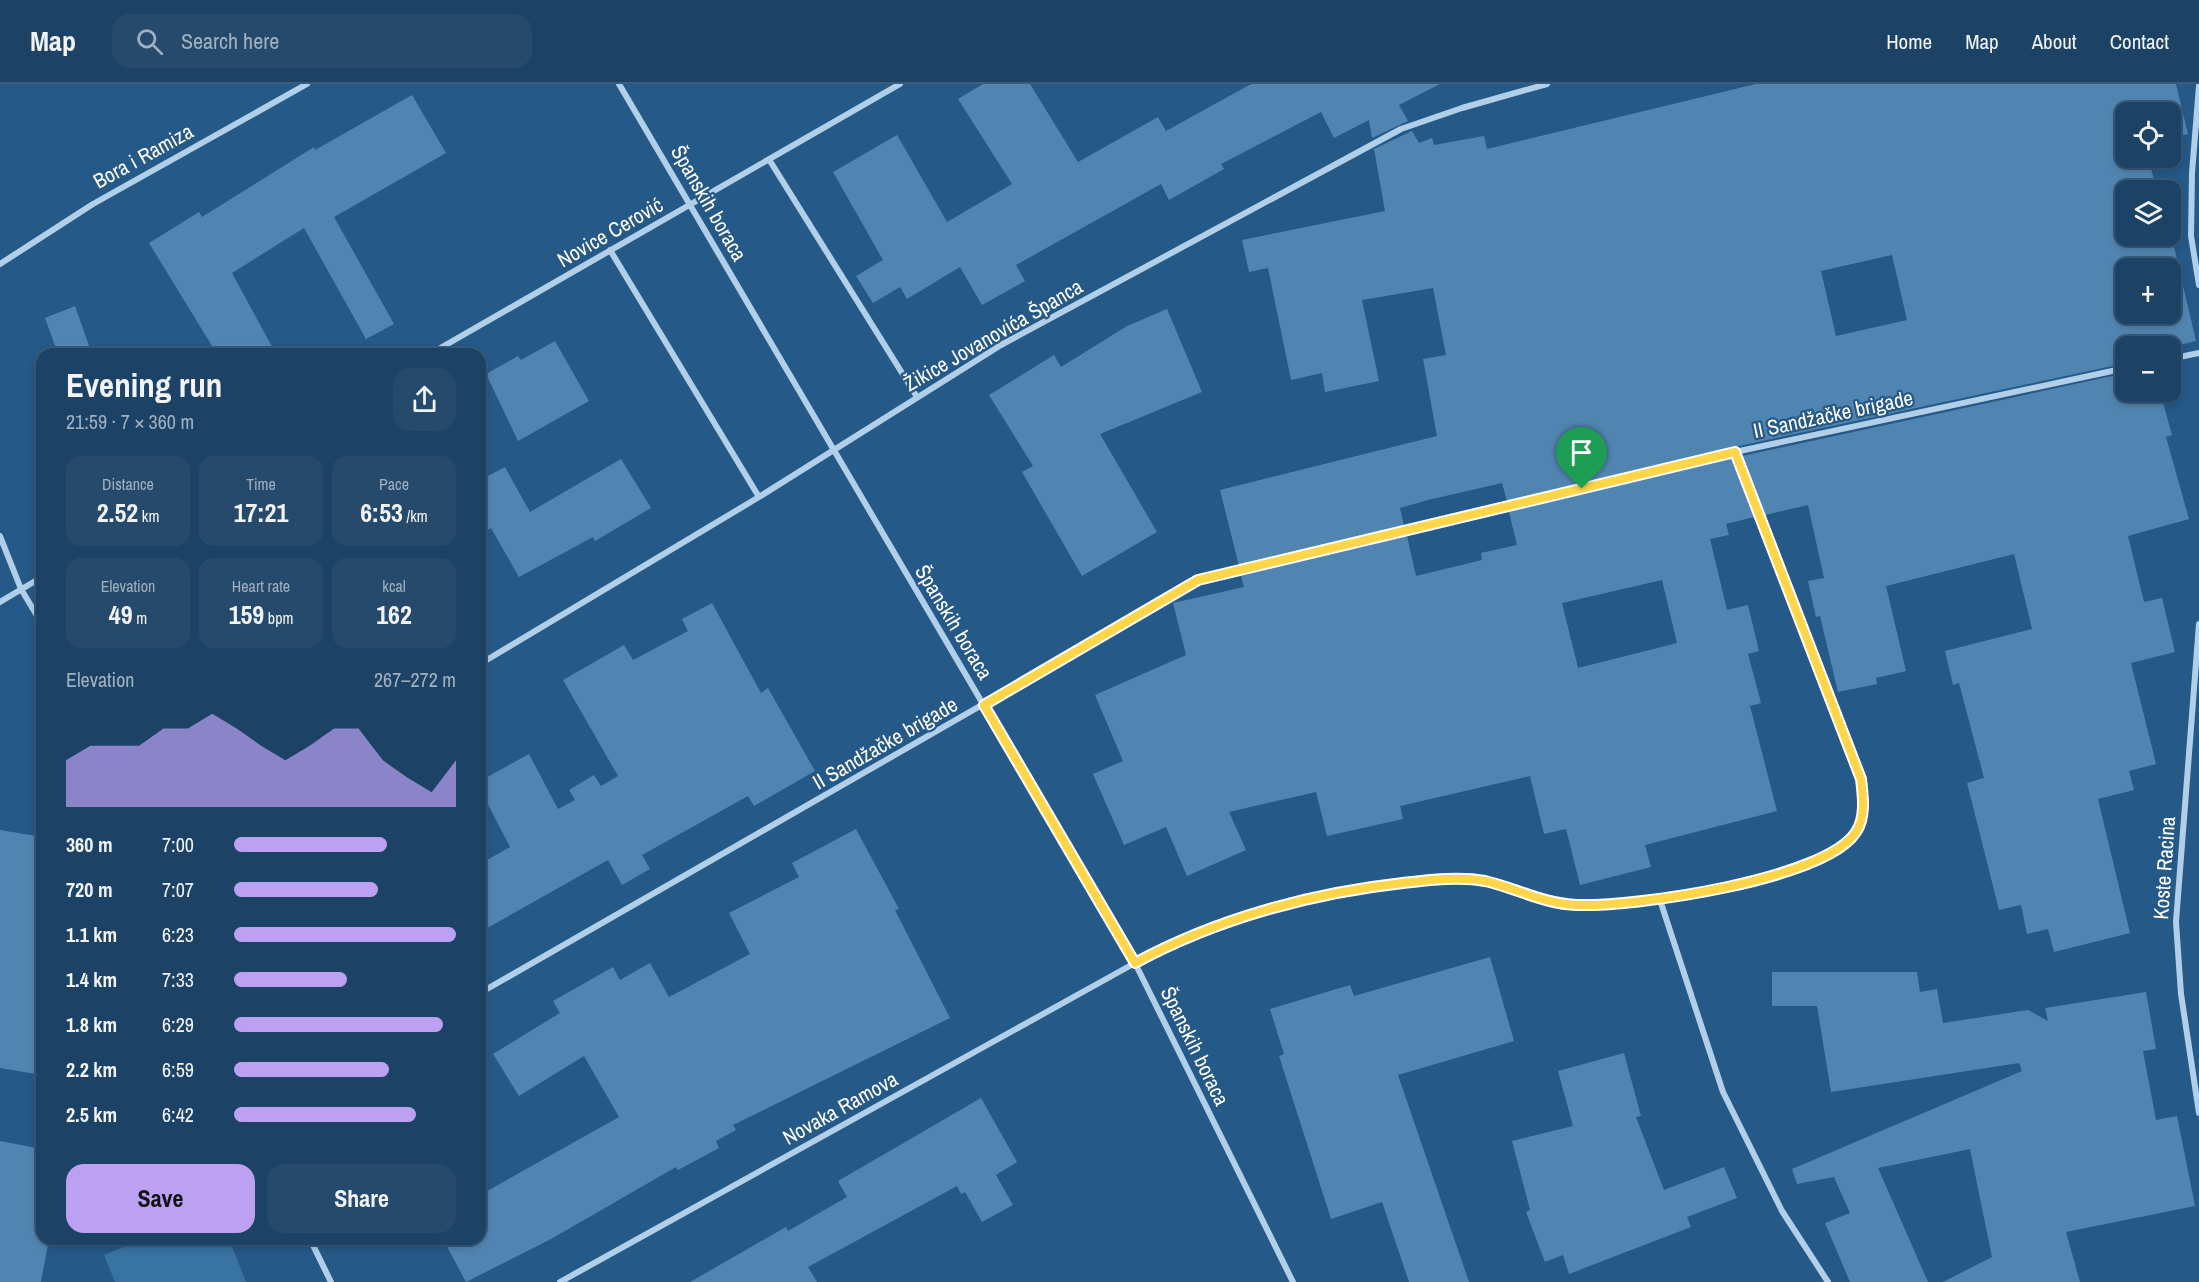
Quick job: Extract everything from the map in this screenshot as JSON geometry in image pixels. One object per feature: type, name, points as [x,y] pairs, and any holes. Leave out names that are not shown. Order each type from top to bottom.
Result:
[{"type":"street","name":"Bora i Ramiza","points":[[0,264],[93,204],[307,84]]},
{"type":"street","name":"Španskih boraca","points":[[619,84],[1135,963],[1293,1282]]},
{"type":"street","name":"Novice Cerović","points":[[440,348],[770,161],[900,84]]},
{"type":"street","name":"Žikice Jovanovića Španca","points":[[486,660],[759,497],[1012,339],[1401,129],[1462,108],[1546,84]]},
{"type":"street","points":[[2199,86],[2192,173],[2191,236],[2199,285]]},
{"type":"street","points":[[770,161],[917,397]]},
{"type":"street","points":[[610,250],[759,497]]},
{"type":"street","points":[[2181,357],[2199,353]]},
{"type":"street","name":"II Sandžačke brigade","points":[[486,990],[1198,580],[1735,452],[2115,370]]},
{"type":"street","name":"Novaka Ramova","points":[[560,1282],[1135,963],[1184,939],[1254,914],[1301,901],[1404,883],[1483,880],[1548,901],[1576,905],[1660,900],[1724,888],[1819,861],[1843,847],[1857,831],[1864,806],[1861,779],[1735,452]]},
{"type":"street","points":[[0,536],[21,589],[36,614]]},
{"type":"street","points":[[0,602],[36,580]]},
{"type":"street","name":"Koste Racina","points":[[2199,624],[2175,922],[2181,994],[2199,1113]]},
{"type":"street","points":[[1660,900],[1723,1092],[1782,1211],[1828,1282]]},
{"type":"street","points":[[312,1245],[331,1282]]},
{"type":"shaded area","points":[[129,1245],[231,1245],[246,1282],[115,1282],[104,1255]]},
{"type":"building","points":[[983,84],[1030,84],[1078,162],[1158,117],[1166,131],[1251,84],[1440,84],[1399,105],[1408,121],[1372,138],[1369,120],[1334,138],[1321,112],[1221,164],[1224,169],[1169,200],[1161,184],[1016,265],[1025,281],[982,305],[960,267],[907,299],[900,287],[873,303],[856,276],[883,260],[833,172],[897,135],[947,222],[1012,184],[958,99]]},
{"type":"building","points":[[1756,84],[2176,84],[2180,102],[2115,102],[2115,168],[2151,168],[2154,180],[2115,180],[2115,246],[2174,246],[2177,258],[2115,258],[2115,324],[2181,324],[2181,277],[2196,341],[2181,344],[2181,336],[2115,336],[2115,365],[1734,447],[1507,501],[1502,483],[1400,508],[1404,526],[1239,566],[1220,490],[1437,436],[1423,359],[1446,355],[1433,288],[1362,300],[1379,381],[1325,392],[1322,373],[1291,380],[1268,268],[1249,272],[1242,240],[1385,211],[1374,149],[1412,131],[1419,143],[1432,138],[1434,145],[1484,136],[1487,149]],"holes":[[[1892,255],[1907,320],[1836,336],[1821,271]]]},
{"type":"building","points":[[412,95],[446,153],[334,217],[394,324],[366,339],[304,228],[232,273],[273,348],[213,348],[149,243],[199,212],[202,217],[314,147],[315,150]]},
{"type":"building","points":[[2181,105],[2188,134],[2181,136]]},
{"type":"building","points":[[75,306],[90,348],[56,348],[45,318]]},
{"type":"building","points":[[1167,309],[1202,392],[1100,434],[1157,532],[1082,576],[1022,472],[1033,466],[989,395],[1054,355],[1061,367],[1127,326]]},
{"type":"building","points":[[555,341],[589,401],[518,441],[486,374],[518,356],[521,360]]},
{"type":"building","points":[[2115,375],[2115,402],[2163,402],[2172,435],[2166,437],[2189,519],[2128,536],[2144,602],[2162,598],[2175,652],[2131,663],[2156,764],[2129,771],[2134,790],[2098,799],[2130,933],[2054,952],[2048,929],[2027,934],[2021,905],[1999,910],[1967,783],[1984,778],[1959,683],[1953,685],[1945,651],[2032,629],[2014,554],[1886,586],[1906,671],[1876,678],[1877,684],[1838,692],[1820,616],[1816,617],[1808,581],[1824,578],[1808,505],[1765,515],[1742,456]]},
{"type":"building","points":[[1732,458],[1754,517],[1726,524],[1729,535],[1710,539],[1727,610],[1748,605],[1759,651],[1748,654],[1761,703],[1750,706],[1777,811],[1645,845],[1651,867],[1580,885],[1566,829],[1544,834],[1530,776],[1400,806],[1403,819],[1327,836],[1316,792],[1229,812],[1246,850],[1187,876],[1166,827],[1124,845],[1093,774],[1123,761],[1095,695],[1186,655],[1173,603],[1244,587],[1241,576],[1407,536],[1416,576],[1482,560],[1481,553],[1517,545],[1509,512]],"holes":[[[1662,580],[1677,643],[1578,668],[1562,603]]]},
{"type":"building","points":[[621,459],[651,508],[595,541],[593,537],[519,577],[491,528],[486,531],[486,477],[505,467],[530,512]]},
{"type":"building","points":[[712,603],[761,693],[768,688],[815,771],[754,806],[748,796],[642,855],[650,869],[622,885],[608,860],[486,929],[486,861],[510,847],[486,801],[486,778],[529,754],[558,809],[575,800],[569,790],[594,775],[601,786],[618,776],[563,680],[624,645],[633,660],[688,631],[682,619]]},
{"type":"building","points":[[856,829],[899,909],[895,910],[950,1018],[733,1125],[736,1130],[716,1141],[719,1148],[678,1170],[676,1167],[551,1239],[466,1282],[446,1245],[486,1245],[486,1192],[619,1117],[584,1056],[519,1096],[493,1054],[560,1013],[553,1001],[613,967],[620,980],[650,963],[669,997],[750,954],[729,913],[799,877],[792,863]]},
{"type":"building","points":[[0,830],[36,836],[36,1074],[0,1068]]},
{"type":"building","points":[[1490,957],[1514,1041],[1398,1075],[1469,1282],[1409,1282],[1382,1202],[1331,1219],[1279,1056],[1284,1054],[1270,1009],[1350,985],[1354,996]]},
{"type":"building","points":[[1772,972],[1917,972],[1920,992],[1937,989],[1943,1023],[2028,1010],[2048,1021],[2045,1008],[2146,992],[2156,1049],[2143,1051],[2156,1120],[2177,1116],[2195,1206],[2066,1232],[2080,1282],[1943,1282],[1992,1257],[1970,1149],[1878,1168],[1928,1282],[1850,1282],[1825,1223],[1850,1213],[1834,1177],[1797,1184],[1792,1169],[2022,1071],[2019,1063],[1831,1092],[1817,1006],[1772,1006]]},
{"type":"building","points":[[1624,1053],[1641,1116],[1636,1117],[1664,1190],[1724,1167],[1737,1198],[1687,1217],[1691,1227],[1569,1274],[1563,1255],[1545,1262],[1526,1212],[1530,1210],[1512,1141],[1573,1126],[1558,1071]]},
{"type":"building","points":[[981,1098],[1017,1162],[996,1175],[1013,1205],[982,1222],[965,1192],[961,1194],[957,1186],[808,1267],[817,1282],[690,1282],[786,1227],[788,1231],[847,1197],[838,1181]]},
{"type":"building","points":[[0,1141],[36,1148],[36,1245],[48,1245],[41,1282],[0,1282]]},
{"type":"route","points":[[1735,452],[1861,779],[1864,806],[1857,831],[1843,847],[1819,861],[1724,888],[1660,900],[1617,904],[1576,905],[1548,901],[1483,880],[1441,880],[1359,889],[1254,914],[1184,939],[1135,963],[984,705],[1198,580],[1582,489],[1735,452]]}]
